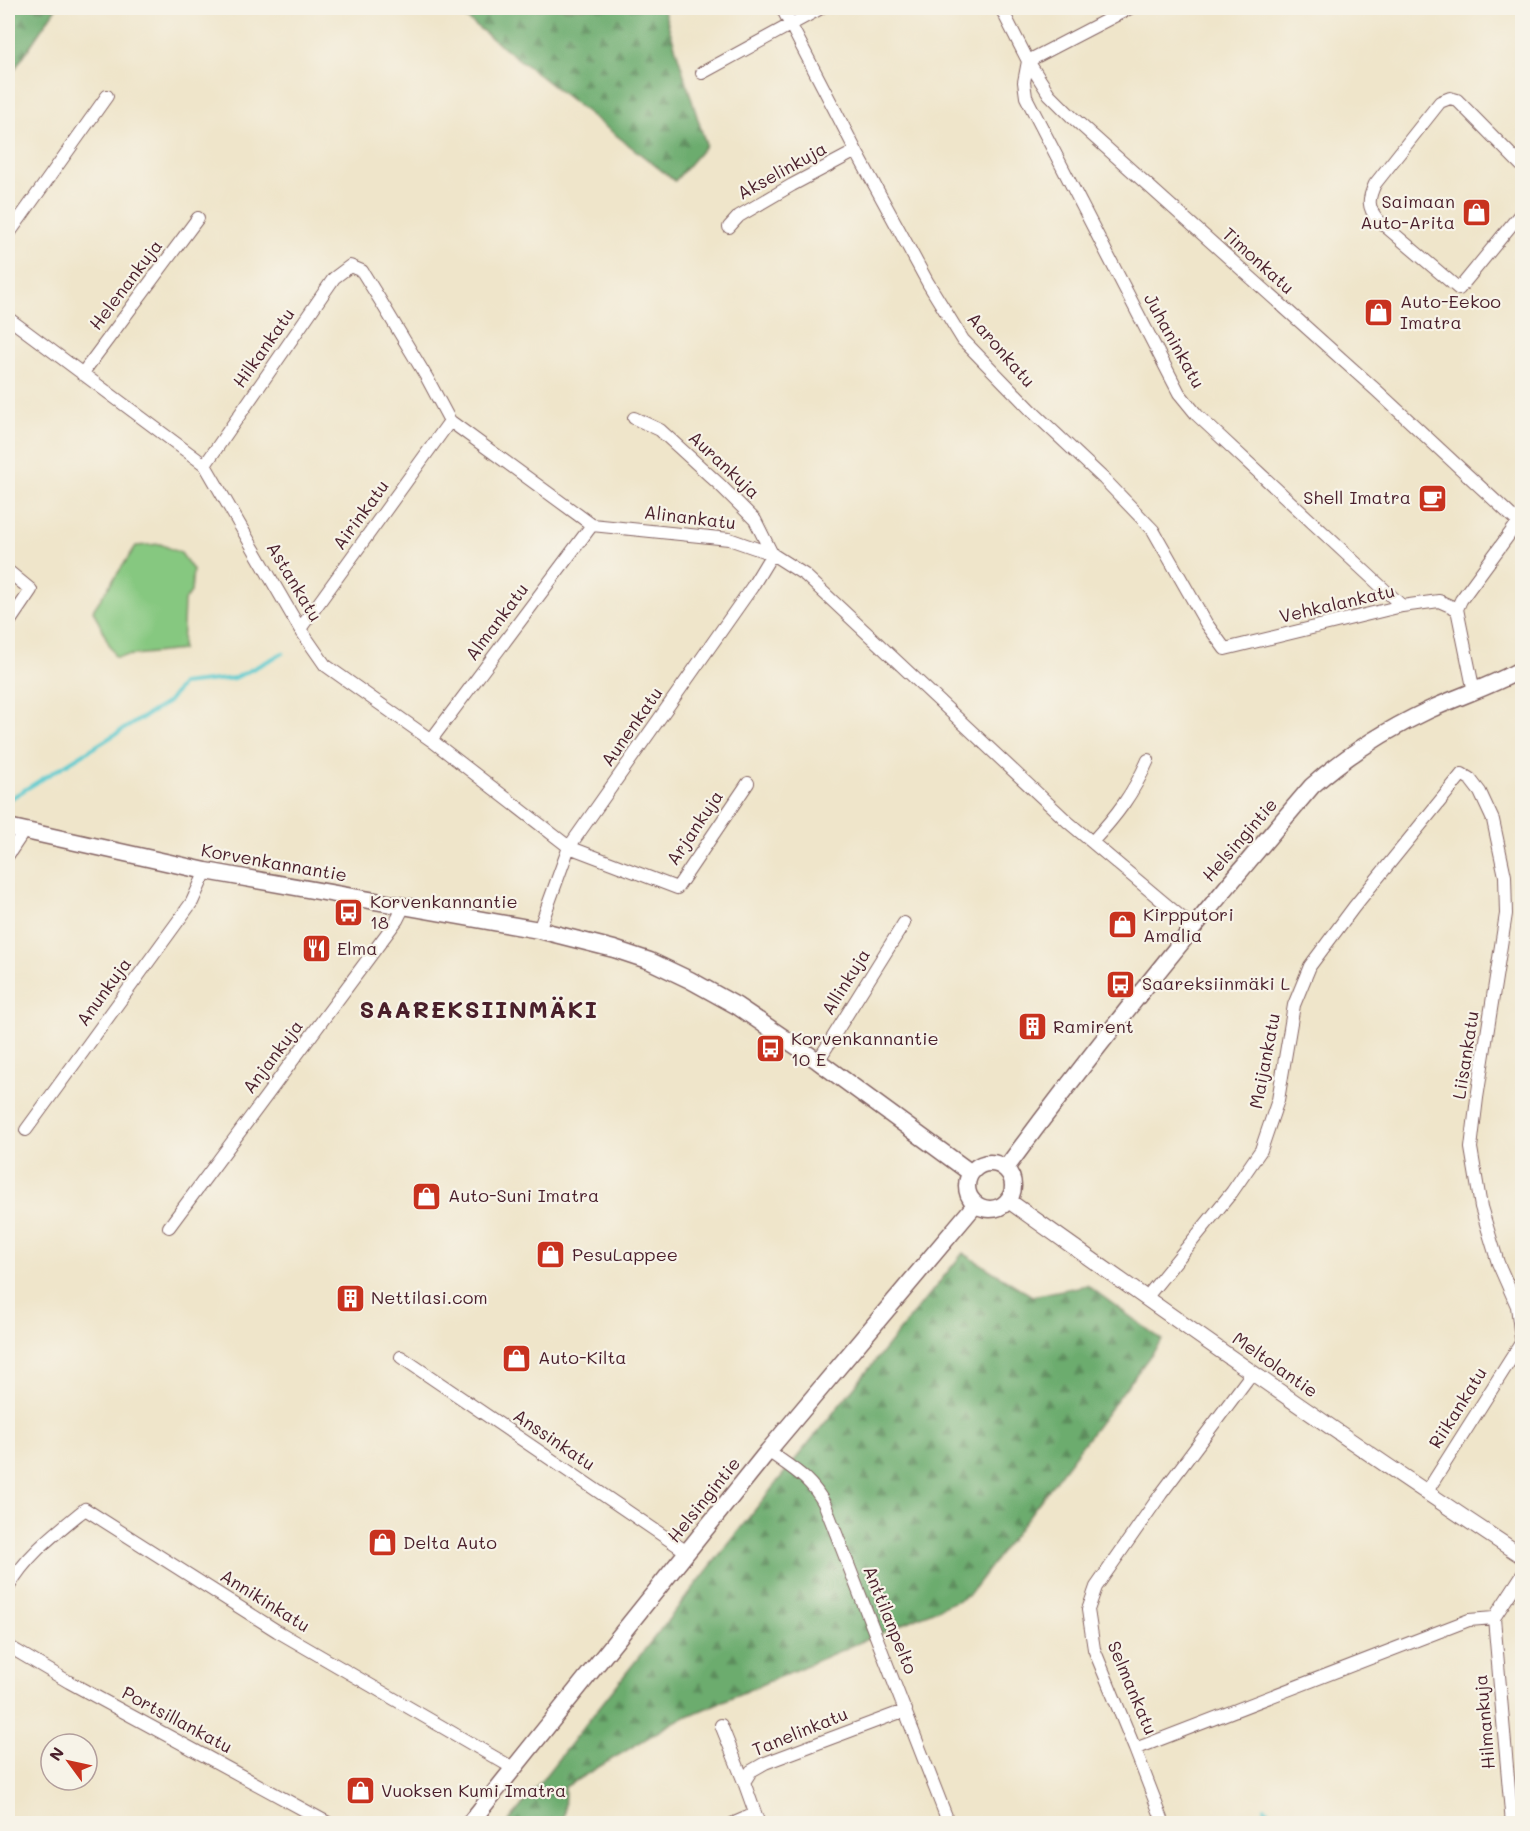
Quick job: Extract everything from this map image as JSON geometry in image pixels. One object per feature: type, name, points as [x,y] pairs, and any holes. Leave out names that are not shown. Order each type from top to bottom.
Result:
[{"type":"main road","name":"Helsingintie","points":[[1005,1168],[1054,1102],[1193,927],[1312,786],[1362,746],[1396,726],[1522,669]]},
{"type":"main road","name":"Korvenkannantie","points":[[8,827],[206,871],[539,930],[614,949],[690,980],[737,1006],[818,1061],[971,1173]]},
{"type":"main road","points":[[987,1163],[997,1163],[1005,1168],[1014,1184],[1009,1201],[993,1210],[984,1209],[975,1204],[967,1190],[967,1181],[971,1173],[978,1166],[987,1163]]},
{"type":"main road","name":"Helsingintie","points":[[469,1824],[768,1451],[975,1204]]},
{"type":"street","name":"Aaronkatu","points":[[782,8],[856,151],[928,283],[963,340],[1153,530],[1206,622],[1225,649]]},
{"type":"street","points":[[702,73],[821,8]]},
{"type":"street","name":"Timonkatu","points":[[1000,8],[1028,61],[1049,94],[1072,117],[1520,519]]},
{"type":"street","points":[[1028,61],[1130,8]]},
{"type":"street","name":"Juhaninkatu","points":[[1028,61],[1024,82],[1026,97],[1179,393],[1197,415],[1402,606]]},
{"type":"street","points":[[8,235],[107,96]]},
{"type":"street","points":[[1522,166],[1457,100],[1450,98],[1440,102],[1430,114],[1375,184],[1369,197],[1370,211],[1378,220],[1459,289],[1522,212]]},
{"type":"street","name":"Akselinkuja","points":[[729,227],[739,216],[856,151]]},
{"type":"street","name":"Helenankuja","points":[[82,374],[198,218]]},
{"type":"street","name":"Hilkankatu","points":[[205,465],[334,278],[350,266],[362,271],[427,378],[450,421]]},
{"type":"street","name":"Astankatu","points":[[8,318],[205,465],[300,629],[325,665],[431,740],[569,847]]},
{"type":"street","name":"Aurankuja","points":[[634,418],[660,430],[755,519],[772,554]]},
{"type":"street","points":[[450,421],[592,525]]},
{"type":"street","name":"Airinkatu","points":[[300,629],[450,421]]},
{"type":"street","points":[[1474,692],[1457,609],[1461,600],[1520,519]]},
{"type":"street","name":"Alinankatu","points":[[592,525],[729,538],[772,554],[805,575],[1068,822],[1193,927]]},
{"type":"street","name":"Almankatu","points":[[431,740],[592,525]]},
{"type":"street","name":"Aunenkatu","points":[[539,930],[569,847],[752,587],[772,554]]},
{"type":"street","points":[[8,572],[31,590],[8,624]]},
{"type":"street","name":"Vehkalankatu","points":[[1225,649],[1402,606],[1439,601],[1457,609]]},
{"type":"street","points":[[1092,842],[1119,812],[1139,781],[1148,760]]},
{"type":"street","name":"Maijankatu","points":[[1146,1298],[1202,1230],[1261,1150],[1278,1100],[1294,1005],[1310,966],[1354,907],[1462,774]]},
{"type":"street","name":"Liisankatu","points":[[1462,774],[1470,779],[1480,792],[1493,820],[1505,876],[1506,914],[1471,1148],[1481,1207],[1498,1263],[1517,1306],[1521,1323],[1522,1345]]},
{"type":"street","name":"Arjankuja","points":[[569,847],[677,888],[748,783]]},
{"type":"street","points":[[8,855],[24,831]]},
{"type":"street","name":"Anunkuja","points":[[27,1130],[192,902],[206,871]]},
{"type":"street","name":"Anjankuja","points":[[169,1227],[397,921],[404,906]]},
{"type":"street","name":"Allinkuja","points":[[818,1061],[904,923]]},
{"type":"street","name":"Meltolantie","points":[[1009,1201],[1252,1372],[1522,1556]]},
{"type":"street","name":"Riikankatu","points":[[1426,1492],[1522,1345]]},
{"type":"street","name":"Anssinkatu","points":[[402,1357],[687,1552]]},
{"type":"street","name":"Selmankatu","points":[[1252,1372],[1161,1494],[1096,1587],[1088,1610],[1094,1649],[1135,1749],[1468,1620],[1494,1618]]},
{"type":"street","name":"Anttilanpelto","points":[[768,1451],[809,1480],[817,1491],[906,1710],[949,1824]]},
{"type":"street","name":"Annikinkatu","points":[[8,1588],[15,1575],[50,1537],[85,1509],[277,1631],[513,1768]]},
{"type":"street","points":[[1494,1618],[1522,1575]]},
{"type":"street","name":"Hilmankuja","points":[[1494,1618],[1512,1824]]},
{"type":"street","name":"Portsillankatu","points":[[8,1646],[69,1682],[330,1824]]},
{"type":"street","name":"Tanelinkatu","points":[[757,1819],[744,1782],[751,1771],[765,1763],[906,1710]]},
{"type":"street","points":[[721,1725],[744,1782]]},
{"type":"street","points":[[1135,1749],[1164,1824]]},
{"type":"street","points":[[732,1824],[757,1819]]},
{"type":"green space","points":[[8,8],[56,8],[8,79]]},
{"type":"green space","points":[[453,8],[663,8],[706,145],[675,181]]},
{"type":"green space","points":[[160,544],[181,553],[193,570],[191,592],[184,601],[182,650],[115,657],[93,610],[136,546]]},
{"type":"green space","points":[[963,1253],[1032,1296],[1087,1285],[1162,1340],[968,1596],[674,1722],[565,1787],[564,1823],[507,1824],[777,1482]]},
{"type":"waterway","points":[[8,800],[168,702],[182,684],[235,678],[283,653]]},
{"type":"waterway","points":[[1264,1807],[1267,1824]]},
{"type":"waterway","points":[[1268,1810],[1270,1824]]},
{"type":"place","name":"Saimaan Auto-Arita","points":[[1476,212]]},
{"type":"place","name":"Auto-Eekoo Imatra","points":[[1379,312]]},
{"type":"place","name":"Shell Imatra","points":[[1432,498]]},
{"type":"place","name":"Korvenkannantie 18","points":[[349,912]]},
{"type":"place","name":"Kirpputori Amalia","points":[[1122,925]]},
{"type":"place","name":"Elma","points":[[316,949]]},
{"type":"place","name":"Saareksiinmäki L","points":[[1121,984]]},
{"type":"place","name":"Ramirent","points":[[1032,1027]]},
{"type":"place","name":"Korvenkannantie 10 E","points":[[770,1049]]},
{"type":"place","name":"Auto-Suni Imatra","points":[[427,1196]]},
{"type":"place","name":"PesuLappee","points":[[551,1255]]},
{"type":"place","name":"Nettilasi.com","points":[[350,1298]]},
{"type":"place","name":"Auto-Kilta","points":[[517,1358]]},
{"type":"place","name":"Delta Auto","points":[[382,1543]]},
{"type":"place","name":"Vuoksen Kumi Imatra","points":[[360,1791]]},
{"type":"district","name":"SAAREKSIINMÄKI","points":[[479,1010]]}]
